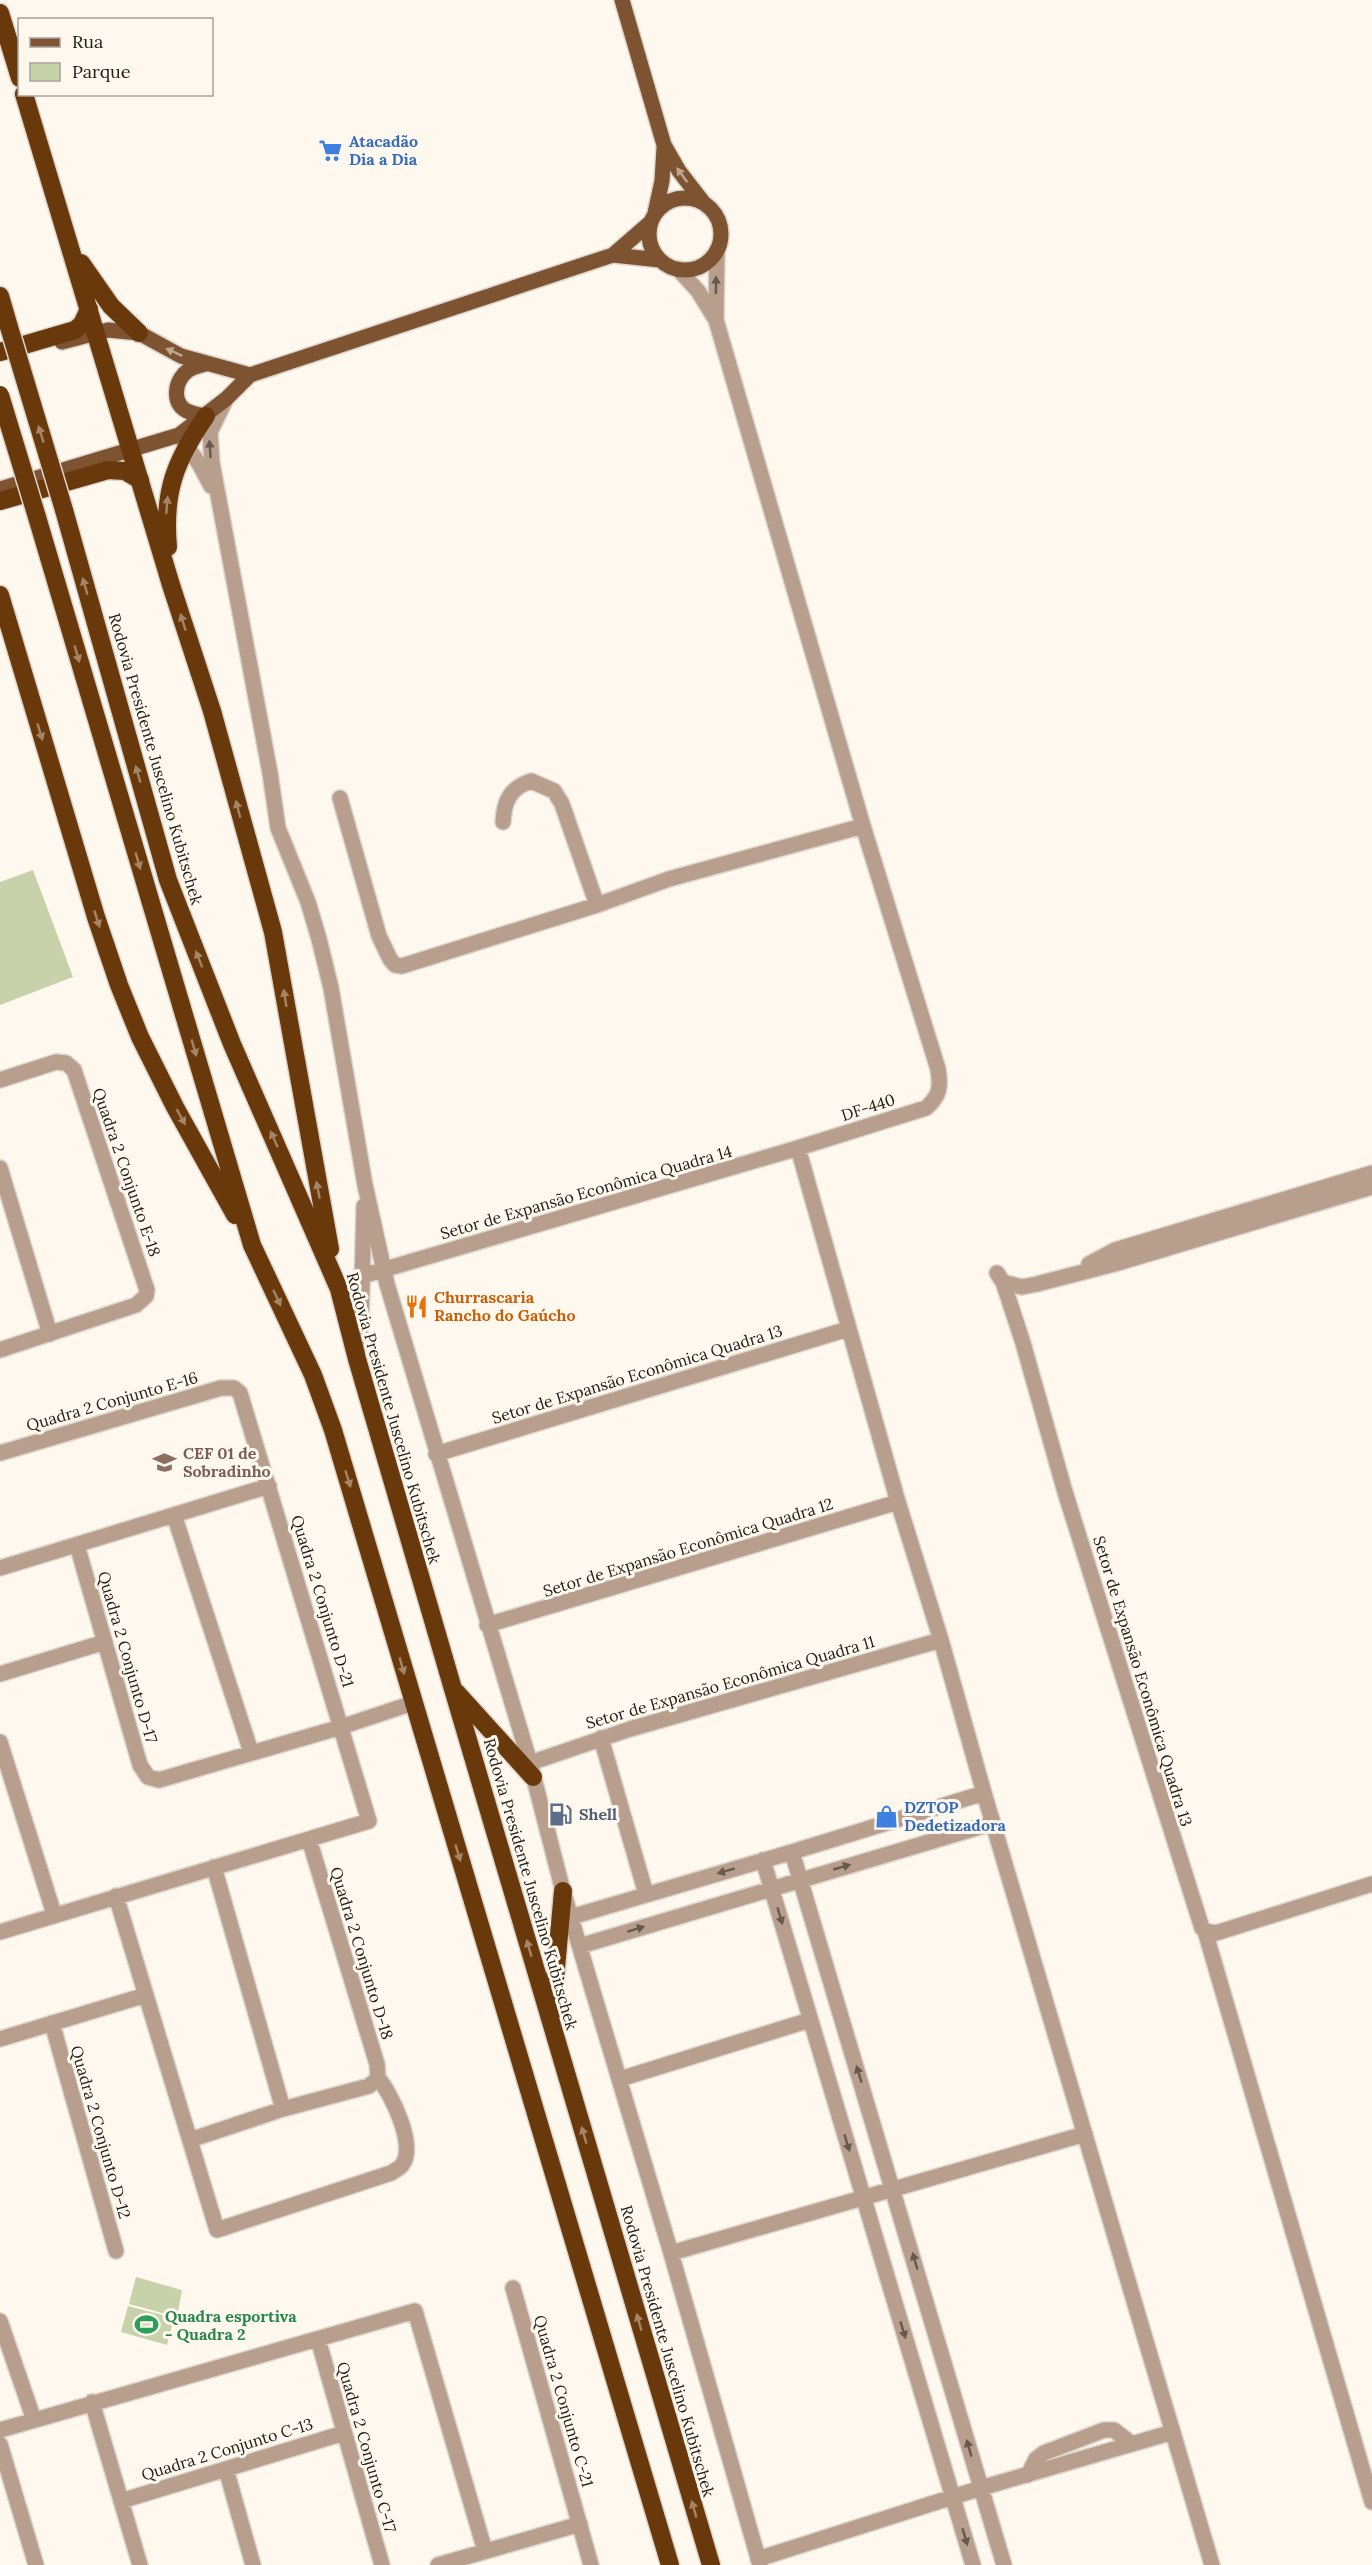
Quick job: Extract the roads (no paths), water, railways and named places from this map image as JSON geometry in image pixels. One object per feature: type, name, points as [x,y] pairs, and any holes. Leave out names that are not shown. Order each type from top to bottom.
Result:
[{"type":"highway","points":[[0,13],[18,72]]},
{"type":"highway","points":[[25,96],[171,585],[212,711],[273,932],[312,1158],[339,1289]]},
{"type":"highway","points":[[69,244],[111,306],[139,333]]},
{"type":"highway","name":"Rodovia Presidente Juscelino Kubitschek","points":[[0,296],[64,510],[168,880],[232,1044],[339,1289],[357,1359],[453,1689],[711,2565]]},
{"type":"highway","points":[[0,352],[75,330],[82,324],[88,309]]},
{"type":"highway","points":[[74,339],[102,353]]},
{"type":"highway","points":[[0,395],[252,1245]]},
{"type":"highway","points":[[171,585],[167,500],[171,480],[183,440],[206,416]]},
{"type":"highway","points":[[0,501],[108,471],[125,471],[140,480]]},
{"type":"highway","points":[[0,595],[96,917],[136,1026],[175,1107],[252,1245],[313,1375],[333,1430],[670,2565]]},
{"type":"highway","points":[[0,627],[29,696]]},
{"type":"highway","points":[[453,1689],[532,1770]]},
{"type":"highway","points":[[551,2023],[563,1891]]},
{"type":"main road","points":[[206,364],[192,368],[184,374],[176,393],[178,403],[186,411],[206,416],[249,375],[613,255],[660,260],[678,269],[698,267],[709,260],[717,249],[721,237],[719,223],[713,211],[679,171],[664,145],[622,0]]},
{"type":"main road","points":[[660,260],[650,242],[662,181],[664,145]]},
{"type":"main road","points":[[613,255],[653,218],[661,206],[678,198],[691,198],[704,202]]},
{"type":"main road","points":[[0,361],[96,332],[121,330],[139,333],[181,356],[249,375]]},
{"type":"main road","points":[[0,489],[130,450],[183,440]]},
{"type":"street","points":[[716,320],[717,249]]},
{"type":"street","points":[[340,798],[379,936],[385,953],[395,965],[411,965],[597,905],[669,879],[863,826],[716,320],[698,291],[678,269]]},
{"type":"street","points":[[226,399],[213,423],[209,444],[270,773],[278,828],[308,902],[331,988],[365,1185],[384,1270],[436,1454],[532,1770],[563,1891],[671,2253],[759,2562],[981,2488],[1173,2432]]},
{"type":"street","points":[[183,440],[219,502]]},
{"type":"street","points":[[503,822],[504,806],[510,793],[520,785],[531,782],[542,784],[554,791],[562,804],[597,905]]},
{"type":"street","name":"DF-440","points":[[798,1148],[926,1108],[938,1097],[940,1089],[938,1069],[863,826]]},
{"type":"street","name":"Quadra 2 Conjunto E-18","points":[[0,1080],[56,1062],[66,1063],[74,1070],[146,1283],[146,1296],[136,1305],[50,1334]]},
{"type":"street","points":[[798,1148],[898,1502],[941,1640],[1212,2565]]},
{"type":"street","name":"Setor de Expansão Econômica Quadra 14","points":[[362,1276],[798,1148]]},
{"type":"street","points":[[0,1168],[50,1334],[0,1350]]},
{"type":"street","points":[[1073,1273],[1115,1250],[1372,1173]]},
{"type":"street","points":[[357,1359],[361,1324],[365,1185]]},
{"type":"street","points":[[1073,1273],[1118,1263],[1372,1187]]},
{"type":"street","name":"Setor de Expansão Econômica Quadra 13","points":[[1073,1273],[1022,1287],[1000,1277],[1119,1667],[1200,1923],[1205,1931],[1372,2502]]},
{"type":"street","name":"Setor de Expansão Econômica Quadra 13","points":[[436,1454],[848,1329]]},
{"type":"street","name":"Quadra 2 Conjunto E-16","points":[[0,1453],[221,1388],[234,1388]]},
{"type":"street","name":"Quadra 2 Conjunto D-21","points":[[234,1388],[244,1401],[369,1821],[309,1839]]},
{"type":"street","points":[[0,1568],[269,1486]]},
{"type":"street","name":"Setor de Expansão Econômica Quadra 12","points":[[487,1625],[898,1502]]},
{"type":"street","points":[[174,1515],[251,1752],[341,1727],[413,1703]]},
{"type":"street","name":"Quadra 2 Conjunto D-17","points":[[77,1545],[140,1766],[148,1777],[159,1780],[251,1752]]},
{"type":"street","name":"Setor de Expansão Econômica Quadra 11","points":[[532,1770],[601,1738],[941,1640]]},
{"type":"street","points":[[0,1674],[105,1642]]},
{"type":"street","points":[[601,1738],[646,1894]]},
{"type":"street","points":[[0,1742],[54,1914]]},
{"type":"street","points":[[571,1917],[984,1793]]},
{"type":"street","points":[[580,1946],[993,1822]]},
{"type":"street","points":[[0,1932],[309,1839]]},
{"type":"street","name":"Quadra 2 Conjunto D-18","points":[[190,2140],[217,2230],[391,2173],[403,2164],[407,2152],[404,2133],[387,2089],[378,2078],[377,2064],[309,1839]]},
{"type":"street","points":[[792,1852],[1004,2565]]},
{"type":"street","points":[[763,1860],[973,2565]]},
{"type":"street","points":[[214,1867],[283,2109]]},
{"type":"street","points":[[1205,1931],[1216,1933],[1372,1884]]},
{"type":"street","points":[[116,1896],[190,2140],[283,2109],[369,2086],[378,2078]]},
{"type":"street","points":[[0,2039],[146,1995]]},
{"type":"street","points":[[620,2079],[810,2020]]},
{"type":"street","name":"Quadra 2 Conjunto D-12","points":[[52,2023],[116,2251]]},
{"type":"street","points":[[671,2253],[1085,2134]]},
{"type":"street","name":"Quadra 2 Conjunto C-21","points":[[513,2288],[591,2565]]},
{"type":"street","points":[[0,2430],[415,2311],[484,2552]]},
{"type":"street","points":[[0,2321],[34,2420]]},
{"type":"street","name":"Quadra 2 Conjunto C-17","points":[[318,2339],[382,2565]]},
{"type":"street","points":[[92,2402],[140,2565]]},
{"type":"street","points":[[1028,2475],[1036,2459],[1044,2453],[1104,2430],[1114,2430],[1131,2444]]},
{"type":"street","name":"Quadra 2 Conjunto C-13","points":[[121,2501],[344,2433]]},
{"type":"street","points":[[0,2444],[36,2565]]},
{"type":"street","points":[[226,2469],[253,2565]]},
{"type":"street","points":[[438,2565],[580,2524]]},
{"type":"place","name":"Atacadão Dia a Dia","points":[[331,150]]},
{"type":"place","name":"Churrascaria Rancho do Gaúcho","points":[[416,1306]]},
{"type":"place","name":"CEF 01 de Sobradinho","points":[[165,1462]]},
{"type":"place","name":"Shell","points":[[561,1814]]},
{"type":"place","name":"DZTOP Dedetizadora","points":[[886,1816]]},
{"type":"place","name":"Quadra esportiva - Quadra 2","points":[[147,2325]]}]
